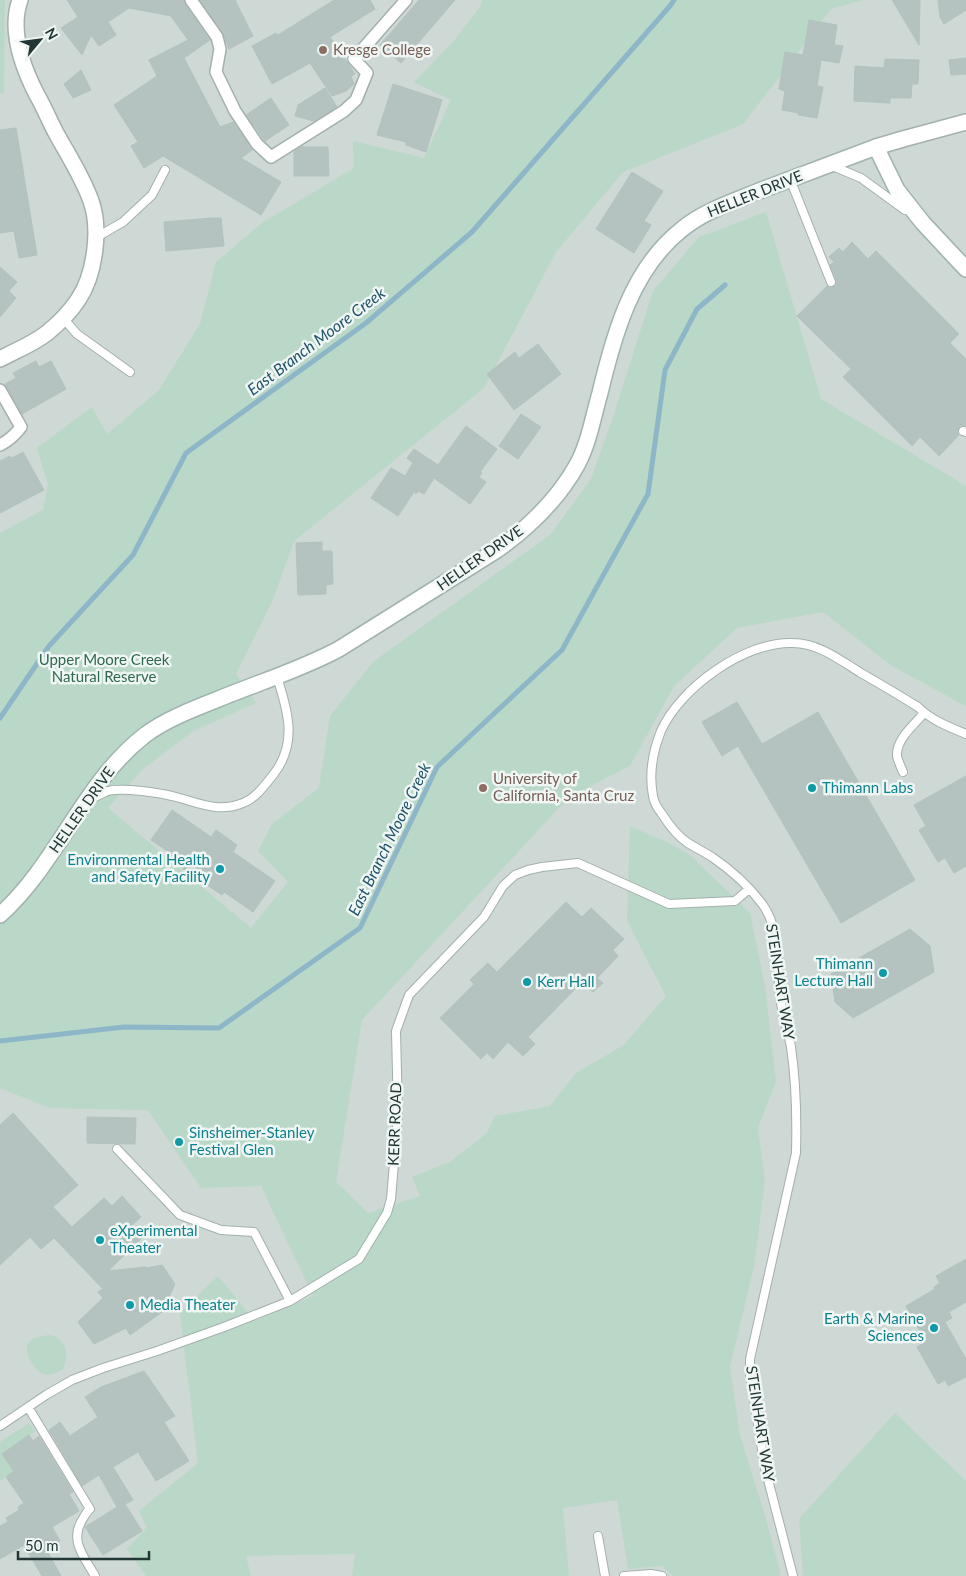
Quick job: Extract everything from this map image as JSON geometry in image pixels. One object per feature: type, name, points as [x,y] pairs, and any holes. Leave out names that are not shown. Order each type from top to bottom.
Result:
[{"type":"main road","points":[[0,359],[45,335],[79,300],[94,259],[97,238],[91,202],[74,163],[52,124],[24,65],[16,22],[20,0]]},
{"type":"main road","name":"HELLER DRIVE","points":[[0,914],[14,902],[38,874],[102,779],[118,760],[146,734],[187,711],[277,677],[339,649],[509,541],[545,508],[560,491],[577,465],[588,440],[606,366],[628,303],[641,277],[660,250],[680,231],[702,216],[729,203],[790,179],[903,138],[966,122]]},
{"type":"main road","points":[[876,147],[897,190],[966,269]]},
{"type":"street","points":[[191,0],[217,37],[220,49],[216,72],[235,111],[257,144],[271,157],[344,111],[356,100],[367,73],[354,59],[406,0]]},
{"type":"street","points":[[0,390],[21,427],[8,441],[0,445]]},
{"type":"lane","points":[[830,165],[869,183],[923,222]]},
{"type":"lane","points":[[97,238],[123,222],[152,195],[166,170]]},
{"type":"lane","points":[[790,179],[831,282]]},
{"type":"lane","points":[[63,318],[77,334],[130,372]]},
{"type":"lane","name":"STEINHART WAY","points":[[793,1576],[765,1468],[750,1374],[750,1358],[776,1234],[796,1152],[798,1119],[791,1046],[780,998],[775,936],[770,918],[763,905],[749,889],[730,871],[710,856],[686,842],[670,827],[653,797],[652,770],[654,752],[662,730],[674,709],[713,672],[726,663],[744,655],[764,648],[793,643],[809,646],[829,654],[918,707],[924,714],[966,734]]},
{"type":"lane","points":[[87,801],[110,791],[141,790],[174,796],[211,808],[244,803],[260,791],[275,772],[288,747],[286,704],[277,677]]},
{"type":"lane","points":[[903,772],[897,757],[899,744],[906,733],[924,714]]},
{"type":"lane","name":"KERR ROAD","points":[[0,1426],[46,1395],[85,1375],[224,1327],[290,1301],[359,1259],[388,1213],[391,1199],[398,1115],[396,1031],[409,995],[484,918],[503,886],[515,875],[542,867],[578,863],[669,904],[735,901],[749,889]]},
{"type":"lane","points":[[117,1149],[180,1215],[221,1230],[254,1232],[290,1301]]},
{"type":"lane","points":[[28,1407],[90,1509],[76,1530],[76,1540],[96,1576]]},
{"type":"lane","points":[[598,1536],[605,1576]]},
{"type":"lane","points":[[624,1576],[650,1574],[662,1576]]},
{"type":"shaded area","name":"University of California, Santa Cruz","points":[[0,0],[966,0],[966,1576],[0,1576]]},
{"type":"green space","points":[[0,0],[5,0],[4,92],[0,94]]},
{"type":"green space","name":"Upper Moore Creek Natural Reserve","points":[[482,0],[863,0],[831,9],[743,124],[623,172],[556,252],[484,388],[294,541],[274,597],[236,674],[256,703],[193,731],[143,769],[108,808],[251,928],[288,882],[258,851],[272,824],[319,788],[330,716],[373,662],[551,534],[591,479],[653,291],[699,237],[766,212],[821,399],[966,486],[966,706],[892,666],[823,612],[737,628],[674,686],[630,766],[569,797],[362,1020],[336,1182],[368,1213],[420,1196],[412,1177],[450,1162],[487,1133],[495,1116],[550,1106],[576,1073],[624,1045],[666,996],[627,921],[630,826],[669,843],[691,856],[750,913],[765,987],[776,1081],[758,1128],[765,1181],[754,1266],[730,1367],[740,1435],[765,1516],[780,1576],[673,1576],[662,1566],[628,1569],[617,1500],[563,1508],[569,1576],[352,1576],[355,1554],[246,1556],[251,1576],[146,1576],[127,1549],[147,1527],[139,1511],[198,1463],[180,1313],[218,1276],[255,1321],[313,1296],[261,1186],[201,1188],[148,1110],[50,1108],[0,1088],[0,533],[43,510],[48,484],[37,448],[92,407],[107,434],[159,390],[200,324],[216,262],[262,223],[354,168],[353,141],[424,158],[451,100],[414,82],[453,42],[482,4]]},
{"type":"green space","points":[[51,1335],[64,1345],[66,1359],[62,1370],[53,1374],[46,1374],[38,1371],[33,1365],[27,1351],[27,1346],[29,1342],[37,1337]]},
{"type":"green space","points":[[895,1413],[966,1481],[966,1576],[803,1576],[799,1519]]},
{"type":"green space","points":[[29,1423],[35,1432],[29,1435],[14,1471],[0,1481],[0,1442]]},
{"type":"building","points":[[67,0],[184,0],[210,40],[184,58],[220,127],[233,122],[252,150],[241,158],[281,182],[261,215],[163,156],[144,168],[131,146],[138,142],[114,105],[157,76],[149,60],[188,40],[171,16],[129,8],[108,22],[116,35],[99,46],[91,35],[82,55],[61,28],[78,17]]},
{"type":"building","points":[[200,0],[235,0],[253,36],[229,49],[223,33]]},
{"type":"building","points":[[334,0],[370,0],[375,9],[330,37],[355,74],[351,76],[354,84],[346,91],[332,96],[310,63],[272,84],[252,46],[276,33],[278,35]]},
{"type":"building","points":[[419,0],[455,0],[401,63],[380,45]]},
{"type":"building","points":[[892,0],[920,0],[919,45]]},
{"type":"building","points":[[938,0],[966,0],[966,10],[944,24],[940,17]]},
{"type":"building","points":[[809,20],[837,25],[834,45],[843,46],[839,63],[821,60],[817,86],[823,87],[817,118],[782,110],[785,91],[779,89],[785,52],[803,55]]},
{"type":"building","points":[[966,58],[966,74],[951,75],[949,60]]},
{"type":"building","points":[[885,59],[919,60],[918,84],[912,84],[911,98],[890,98],[890,103],[854,101],[855,66],[884,68]]},
{"type":"building","points":[[81,70],[91,90],[73,98],[64,84]]},
{"type":"building","points":[[393,84],[442,100],[426,152],[406,145],[406,142],[377,135]]},
{"type":"building","points":[[325,88],[337,107],[314,121],[295,116],[298,105]]},
{"type":"building","points":[[271,98],[289,125],[265,141],[246,115]]},
{"type":"building","points":[[16,128],[37,255],[19,258],[14,231],[0,233],[0,130]]},
{"type":"building","points":[[300,147],[328,147],[329,176],[294,176],[294,152]]},
{"type":"building","points":[[632,172],[663,191],[644,221],[651,225],[634,253],[596,229]]},
{"type":"building","points":[[221,218],[224,246],[166,251],[164,222]]},
{"type":"building","points":[[852,242],[868,259],[876,251],[959,334],[950,343],[966,359],[966,426],[962,425],[959,427],[957,432],[959,435],[939,456],[920,437],[912,446],[843,377],[851,369],[797,316],[827,286],[831,288],[836,285],[830,265],[834,262],[829,257],[839,248],[843,252]]},
{"type":"building","points":[[0,267],[17,282],[9,291],[16,298],[0,317]]},
{"type":"building","points":[[538,344],[561,374],[514,410],[487,374],[515,352],[519,358]]},
{"type":"building","points":[[36,361],[39,367],[51,361],[66,389],[22,414],[5,384],[16,378],[13,373]]},
{"type":"building","points":[[521,414],[541,427],[518,459],[499,446]]},
{"type":"building","points":[[466,426],[497,449],[480,472],[482,473],[479,477],[486,482],[470,504],[434,478],[424,494],[418,491],[416,494],[414,492],[398,516],[371,498],[391,468],[405,476],[413,463],[407,458],[414,449],[438,465]]},
{"type":"building","points":[[23,452],[44,490],[0,513],[0,461],[10,456],[12,458]]},
{"type":"building","points":[[322,542],[322,551],[332,551],[333,584],[326,585],[326,594],[298,595],[296,543]]},
{"type":"building","name":"Thimann Labs","points":[[737,702],[762,744],[818,712],[915,880],[841,923],[738,746],[722,756],[702,722]]},
{"type":"building","points":[[966,776],[966,866],[954,873],[945,858],[938,862],[919,830],[926,826],[914,805]]},
{"type":"building","name":"Environmental Health and Safety Facility","points":[[172,810],[211,837],[216,830],[237,845],[233,852],[275,881],[253,912],[224,892],[222,895],[166,857],[169,852],[151,840]]},
{"type":"building","name":"Kerr Hall","points":[[566,902],[582,917],[591,908],[624,939],[613,950],[618,956],[597,978],[603,983],[593,992],[582,982],[528,1037],[535,1044],[523,1056],[508,1042],[493,1059],[487,1053],[481,1059],[440,1018],[474,984],[470,980],[488,963],[497,972]]},
{"type":"building","name":"Thimann Lecture Hall","points":[[910,929],[930,946],[934,972],[853,1018],[835,1002],[831,974]]},
{"type":"building","points":[[13,1113],[78,1185],[53,1207],[72,1227],[104,1198],[112,1206],[122,1196],[141,1217],[131,1226],[142,1238],[108,1271],[162,1265],[175,1284],[162,1312],[130,1335],[126,1328],[94,1344],[78,1322],[103,1298],[98,1292],[103,1289],[54,1238],[41,1249],[30,1237],[0,1265],[0,1125]]},
{"type":"building","points":[[87,1117],[136,1118],[135,1144],[87,1143]]},
{"type":"building","name":"Earth & Marine Sciences","points":[[966,1259],[966,1302],[949,1312],[952,1318],[945,1322],[966,1359],[966,1377],[948,1386],[945,1380],[938,1384],[917,1347],[923,1343],[920,1336],[922,1335],[906,1306],[935,1289],[934,1287],[940,1283],[936,1276]]},
{"type":"building","points":[[144,1371],[175,1416],[164,1422],[189,1461],[156,1481],[138,1452],[113,1467],[133,1500],[125,1504],[142,1531],[103,1555],[85,1527],[117,1507],[99,1475],[82,1486],[49,1430],[60,1422],[70,1436],[98,1417],[85,1397],[101,1387]]},
{"type":"building","points":[[29,1435],[33,1441],[39,1436],[73,1492],[69,1494],[79,1511],[52,1527],[60,1541],[46,1549],[61,1576],[42,1576],[24,1545],[0,1559],[0,1526],[8,1522],[6,1518],[19,1510],[18,1507],[24,1503],[6,1477],[14,1471],[2,1454]]},
{"type":"waterway","name":"East Branch Moore Creek","points":[[0,718],[49,646],[133,555],[186,453],[366,323],[472,232],[674,0]]},
{"type":"waterway","name":"East Branch Moore Creek","points":[[0,1041],[124,1027],[219,1028],[360,928],[437,767],[562,650],[648,494],[665,370],[697,309],[725,285]]},
{"type":"place","name":"Kresge College","points":[[323,50]]},
{"type":"place","name":"University of California, Santa Cruz","points":[[483,788]]},
{"type":"place","name":"Thimann Labs","points":[[812,788]]},
{"type":"place","name":"Environmental Health and Safety Facility","points":[[220,869]]},
{"type":"place","name":"Thimann Lecture Hall","points":[[883,973]]},
{"type":"place","name":"Kerr Hall","points":[[527,982]]},
{"type":"place","name":"Sinsheimer-Stanley Festival Glen","points":[[179,1142]]},
{"type":"place","name":"eXperimental Theater","points":[[100,1240]]},
{"type":"place","name":"Media Theater","points":[[130,1305]]},
{"type":"place","name":"Earth & Marine Sciences","points":[[934,1328]]}]
